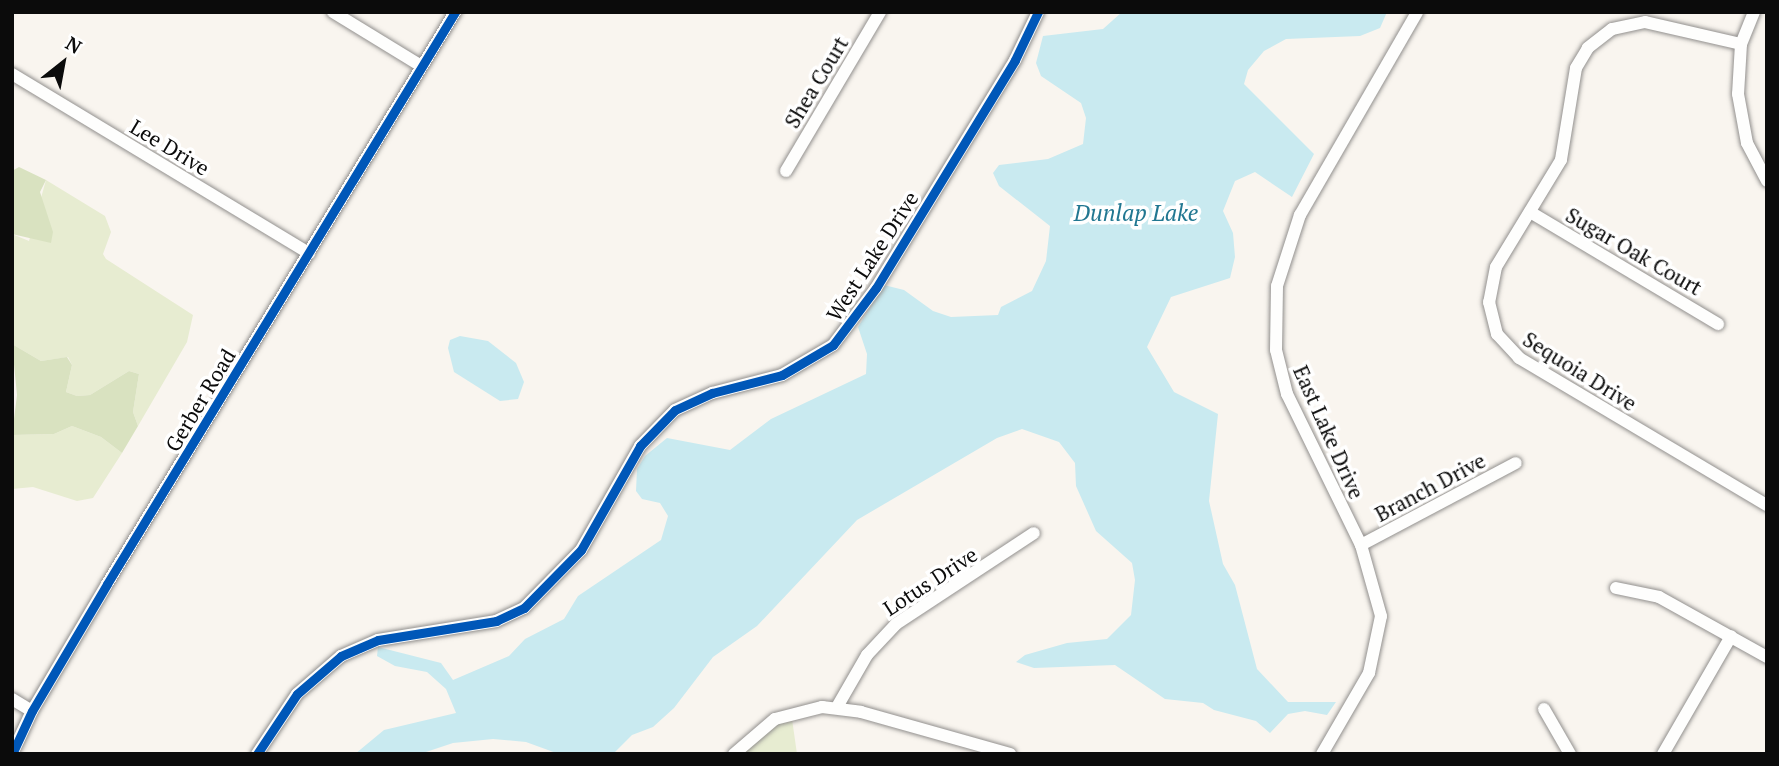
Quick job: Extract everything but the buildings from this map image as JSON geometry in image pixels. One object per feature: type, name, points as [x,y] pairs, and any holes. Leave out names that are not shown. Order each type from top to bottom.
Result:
[{"type":"street","points":[[333,12],[421,66]]},
{"type":"street","name":"Gerber Road","points":[[12,754],[32,711],[455,12]]},
{"type":"street","name":"Shea Court","points":[[786,171],[880,12]]},
{"type":"street","name":"West Lake Drive","points":[[257,754],[297,694],[341,656],[378,640],[496,621],[524,608],[581,550],[640,446],[675,410],[712,393],[790,372],[833,345],[876,288],[1016,60],[1038,12]]},
{"type":"street","name":"East Lake Drive","points":[[1322,754],[1361,691],[1380,635],[1376,586],[1361,545],[1287,394],[1276,350],[1274,308],[1282,261],[1300,215],[1417,12]]},
{"type":"street","points":[[1754,12],[1741,44],[1737,77],[1742,121],[1767,181]]},
{"type":"street","name":"Sequoia Drive","points":[[1741,44],[1651,22],[1621,25],[1602,34],[1576,68],[1561,160],[1490,286],[1492,324],[1503,342],[1528,364],[1767,505]]},
{"type":"street","name":"Lee Drive","points":[[12,74],[309,253]]},
{"type":"street","name":"Sugar Oak Court","points":[[1530,212],[1718,324]]},
{"type":"street","name":"Branch Drive","points":[[1361,545],[1516,463]]},
{"type":"street","name":"Lotus Drive","points":[[837,708],[867,655],[896,624],[1034,533]]},
{"type":"street","points":[[1616,588],[1659,597],[1767,657]]},
{"type":"street","points":[[1663,754],[1731,636]]},
{"type":"street","points":[[12,699],[32,711]]},
{"type":"street","points":[[734,754],[775,719],[807,708],[837,708],[1010,754]]},
{"type":"street","points":[[1544,709],[1570,754]]},
{"type":"green space","points":[[19,167],[46,180],[40,192],[53,232],[51,243],[12,234],[12,171]]},
{"type":"green space","points":[[46,180],[105,216],[111,232],[103,254],[106,259],[193,315],[187,342],[138,426],[133,412],[139,374],[129,371],[90,395],[77,396],[66,392],[72,365],[68,357],[41,361],[12,344],[12,234],[29,241]]},
{"type":"green space","points":[[12,344],[41,361],[67,357],[72,365],[66,392],[77,396],[90,395],[129,371],[139,374],[133,412],[138,426],[122,453],[101,437],[72,426],[54,434],[12,435],[17,395]]},
{"type":"green space","points":[[72,426],[101,437],[122,453],[93,498],[77,501],[33,487],[12,489],[12,435],[54,434]]},
{"type":"green space","points":[[791,712],[797,754],[734,754]]},
{"type":"water","name":"Dunlap Lake","points":[[1122,12],[1387,12],[1380,28],[1360,36],[1286,39],[1264,51],[1248,70],[1244,84],[1314,154],[1292,197],[1255,172],[1235,181],[1223,211],[1233,233],[1235,257],[1230,278],[1171,297],[1147,347],[1174,392],[1218,414],[1209,501],[1223,564],[1235,585],[1257,669],[1288,702],[1336,702],[1327,715],[1305,711],[1288,714],[1270,733],[1256,721],[1214,710],[1203,703],[1165,699],[1115,665],[1034,668],[1016,662],[1025,655],[1067,643],[1107,639],[1131,615],[1135,580],[1132,563],[1096,531],[1076,486],[1075,463],[1059,442],[1022,429],[997,438],[857,520],[757,626],[713,657],[674,708],[653,727],[632,735],[614,753],[559,754],[526,742],[493,739],[453,743],[420,754],[355,754],[384,730],[456,713],[446,689],[427,672],[395,666],[377,656],[378,647],[441,663],[453,680],[509,656],[525,639],[564,619],[578,596],[661,540],[668,516],[660,503],[642,499],[636,491],[637,469],[645,456],[667,438],[730,450],[771,419],[866,374],[867,354],[858,327],[884,285],[904,290],[933,311],[951,317],[998,315],[1001,307],[1032,291],[1046,261],[1050,226],[999,186],[993,173],[999,165],[1048,159],[1083,144],[1086,118],[1081,103],[1041,76],[1036,63],[1043,36],[1103,29]]},
{"type":"water","points":[[460,336],[488,341],[516,363],[524,382],[518,399],[500,401],[454,372],[448,348],[450,340]]},
{"type":"cycle path","points":[[12,754],[32,711],[107,584],[455,12]]},
{"type":"cycle path","points":[[257,754],[297,694],[341,656],[378,640],[496,621],[524,608],[581,550],[640,446],[675,410],[712,393],[782,375],[833,345],[876,288],[1015,60],[1038,12]]}]
